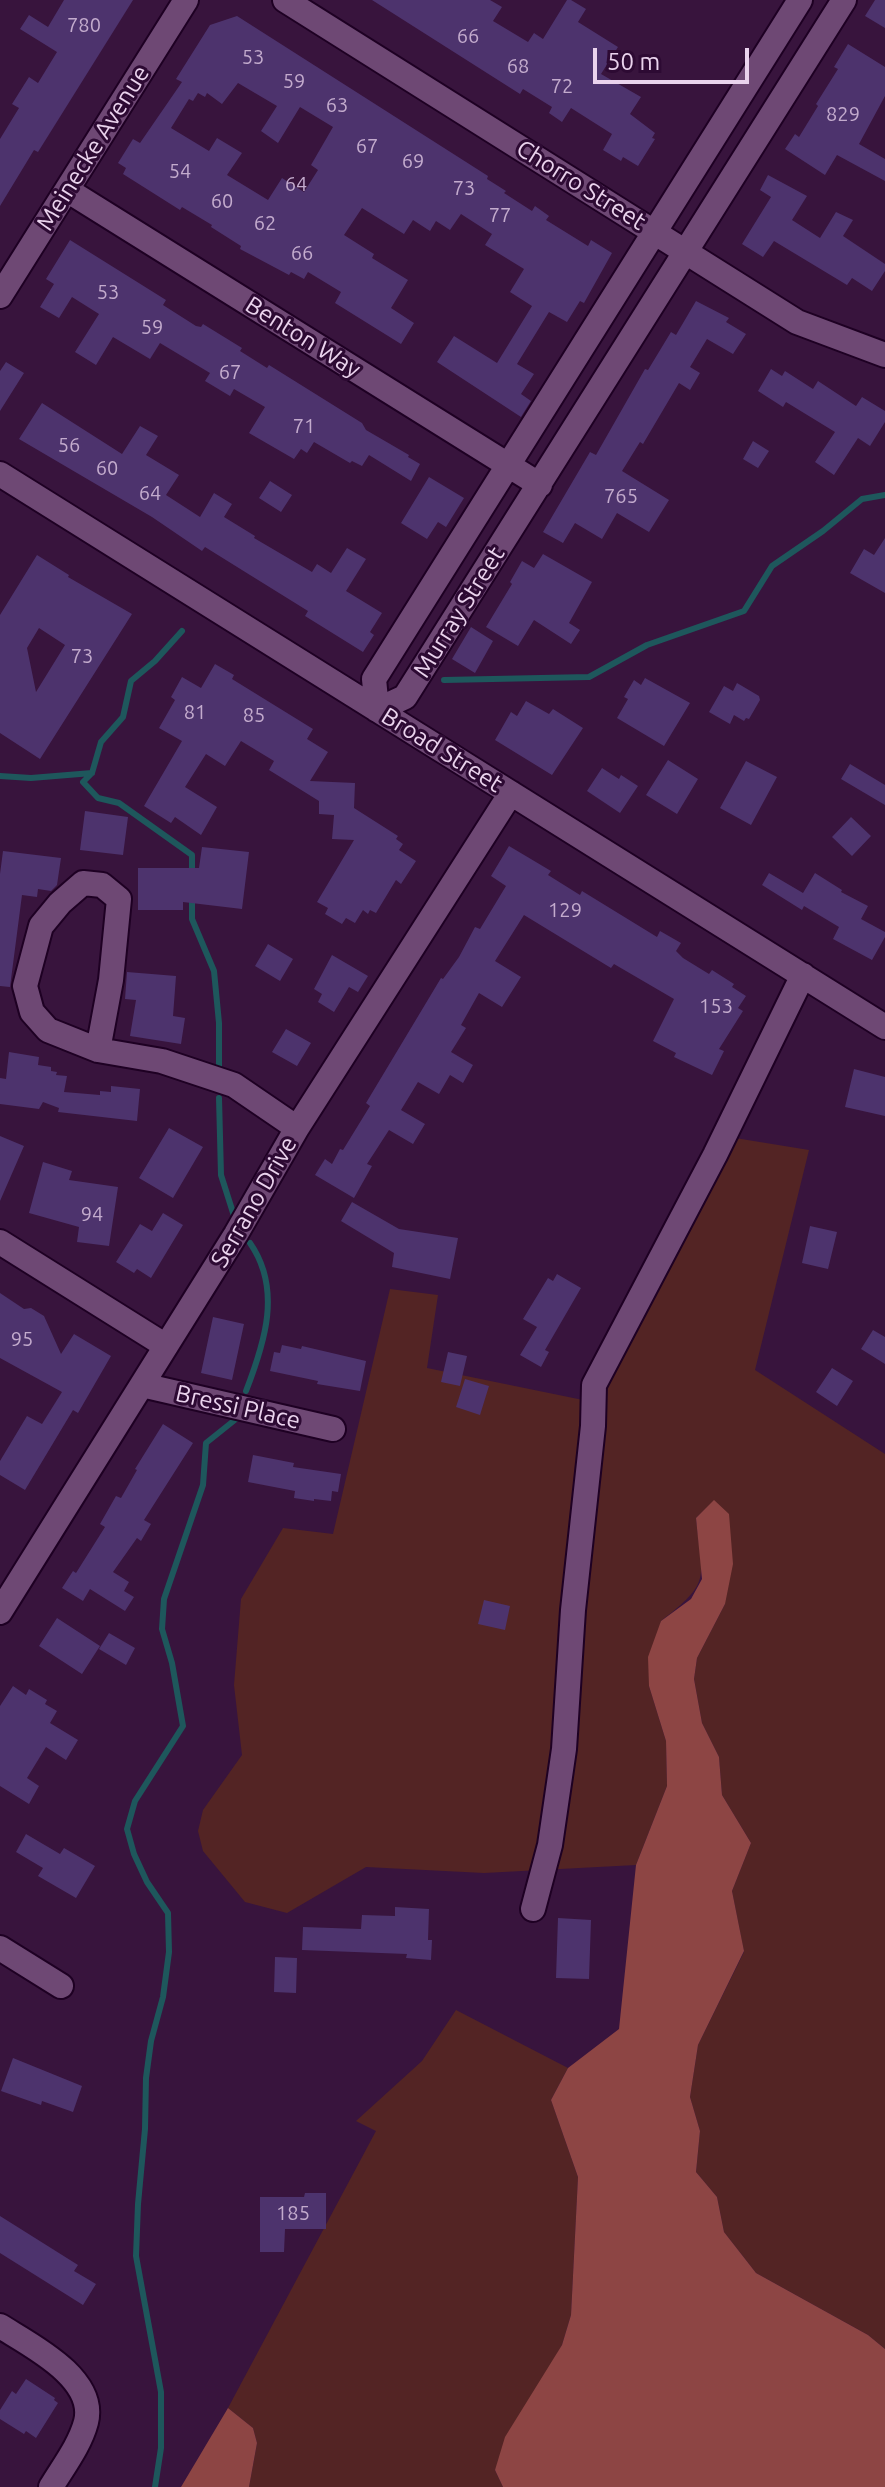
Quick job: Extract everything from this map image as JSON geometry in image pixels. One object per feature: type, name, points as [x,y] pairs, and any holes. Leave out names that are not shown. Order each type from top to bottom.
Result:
[{"type":"street","name":"Meinecke Avenue","points":[[0,296],[186,0]]},
{"type":"street","name":"Chorro Street","points":[[285,0],[797,322],[885,355]]},
{"type":"street","name":"Murray Street","points":[[800,0],[374,679],[377,710],[405,697],[844,0]]},
{"type":"street","name":"Benton Way","points":[[67,190],[540,485]]},
{"type":"street","name":"Broad Street","points":[[0,474],[885,1027]]},
{"type":"street","name":"Serrano Drive","points":[[0,1612],[236,1234],[297,1128],[511,793]]},
{"type":"street","points":[[98,1050],[111,980],[119,899],[102,885],[83,883],[60,903],[41,926],[25,986],[32,1012],[48,1030],[98,1050],[162,1061],[234,1085],[297,1128]]},
{"type":"street","points":[[533,1909],[550,1845],[564,1749],[573,1610],[593,1426],[594,1385],[715,1155],[803,975]]},
{"type":"street","points":[[0,1242],[166,1346]]},
{"type":"street","name":"Bressi Place","points":[[142,1385],[333,1429]]},
{"type":"street","points":[[0,1948],[61,1986]]},
{"type":"street","points":[[0,2326],[59,2364],[81,2390],[86,2404],[87,2418],[81,2437],[51,2487]]},
{"type":"shaded area","points":[[729,1137],[809,1150],[755,1370],[885,1454],[885,2349],[868,2335],[756,2273],[724,2232],[717,2197],[696,2172],[700,2131],[690,2097],[698,2045],[744,1952],[732,1891],[751,1843],[722,1795],[719,1757],[702,1723],[694,1679],[697,1658],[725,1604],[714,1501],[696,1518],[701,1567],[697,1587],[661,1621],[649,1686],[666,1741],[667,1786],[636,1865],[484,1873],[366,1867],[287,1913],[245,1902],[203,1851],[198,1831],[203,1810],[242,1755],[234,1685],[241,1599],[283,1528],[333,1534],[390,1289],[438,1295],[427,1368],[583,1400]]},
{"type":"shaded area","points":[[714,1500],[729,1514],[733,1564],[725,1604],[697,1658],[694,1679],[702,1723],[719,1757],[722,1795],[751,1843],[732,1891],[744,1951],[698,2045],[690,2097],[700,2131],[696,2172],[717,2197],[724,2232],[756,2273],[868,2335],[885,2349],[885,2487],[503,2487],[495,2470],[505,2437],[562,2345],[571,2315],[578,2177],[551,2100],[568,2068],[619,2029],[636,1865],[667,1786],[666,1741],[649,1686],[648,1657],[661,1621],[691,1599],[702,1579],[696,1518]]},
{"type":"shaded area","points":[[456,2010],[568,2068],[551,2100],[578,2177],[571,2315],[562,2345],[495,2470],[503,2487],[249,2487],[257,2443],[253,2428],[228,2408],[376,2131],[356,2121],[422,2061]]},
{"type":"shaded area","points":[[228,2408],[253,2428],[257,2443],[249,2487],[181,2487]]},
{"type":"building","points":[[64,0],[133,0],[38,152],[34,150],[0,206],[0,139],[19,108],[12,104],[29,77],[38,83],[57,52],[20,29],[29,15],[48,27]]},
{"type":"building","points":[[372,0],[490,0],[502,7],[493,21],[528,42],[534,33],[543,39],[567,0],[571,0],[586,9],[578,22],[618,47],[601,74],[641,97],[630,114],[655,133],[652,138],[655,139],[638,166],[623,157],[621,161],[603,150],[612,134],[571,108],[562,122],[549,113],[552,107],[523,89],[520,94]]},
{"type":"building","points":[[875,0],[885,0],[885,28],[865,16]]},
{"type":"building","points":[[237,16],[488,176],[487,179],[506,191],[504,193],[532,211],[535,206],[549,216],[546,220],[588,246],[591,240],[612,253],[584,303],[580,301],[567,322],[549,312],[517,364],[534,374],[521,394],[531,401],[521,417],[437,362],[454,336],[497,363],[532,306],[510,292],[524,269],[485,245],[492,234],[461,214],[450,230],[436,221],[430,231],[413,220],[404,234],[362,208],[344,235],[374,254],[372,258],[408,280],[391,308],[414,323],[401,344],[335,303],[341,292],[308,272],[304,279],[291,272],[289,275],[240,249],[241,246],[212,225],[182,207],[180,210],[123,174],[126,168],[118,163],[133,139],[140,143],[182,82],[176,79],[210,25]],"holes":[[[238,83],[277,106],[261,131],[278,143],[300,107],[333,127],[311,165],[318,170],[304,192],[282,178],[268,200],[227,175],[242,153],[217,138],[209,151],[171,128],[189,99],[193,101],[198,93],[205,97],[207,93],[222,104]]]},
{"type":"building","points":[[848,44],[885,67],[885,96],[859,144],[885,159],[885,181],[837,155],[825,175],[785,149],[795,134],[799,137],[818,106],[816,104],[838,69],[834,67]]},
{"type":"building","points":[[768,175],[807,196],[792,220],[820,238],[836,212],[853,220],[843,236],[885,264],[885,271],[872,291],[852,278],[847,285],[774,241],[763,257],[742,244],[771,197],[760,190]]},
{"type":"building","points":[[70,240],[166,300],[163,305],[196,326],[203,324],[242,348],[240,351],[267,368],[269,365],[409,455],[420,464],[411,481],[369,455],[362,466],[352,461],[350,463],[314,442],[307,453],[301,449],[294,459],[249,433],[265,407],[234,389],[230,396],[205,381],[210,373],[160,343],[150,359],[113,337],[96,365],[75,352],[99,314],[72,297],[59,318],[40,307],[54,284],[46,279]]},
{"type":"building","points":[[696,301],[729,318],[726,322],[746,334],[733,354],[707,339],[690,367],[700,373],[690,390],[679,383],[643,444],[640,442],[622,471],[669,500],[649,532],[617,513],[602,539],[575,523],[563,543],[543,532],[590,452],[596,455],[645,369],[648,370],[671,332],[676,335]]},
{"type":"building","points":[[6,362],[24,373],[0,411],[0,371]]},
{"type":"building","points":[[771,369],[782,376],[785,371],[813,389],[818,381],[856,406],[862,397],[885,411],[885,422],[870,446],[858,438],[834,475],[815,462],[835,432],[786,402],[783,407],[758,391]]},
{"type":"building","points":[[42,403],[122,454],[140,426],[158,436],[146,455],[179,475],[166,495],[200,517],[214,493],[232,504],[224,517],[312,572],[317,564],[331,573],[347,548],[366,559],[346,591],[382,613],[370,632],[374,635],[363,652],[305,616],[308,611],[205,547],[202,551],[152,517],[19,439]]},
{"type":"building","points":[[753,441],[769,451],[758,468],[743,459]]},
{"type":"building","points":[[429,477],[464,498],[446,527],[438,522],[427,539],[401,523]]},
{"type":"building","points":[[270,481],[292,495],[281,512],[259,498]]},
{"type":"building","points":[[885,538],[885,593],[850,573],[864,549],[874,555]]},
{"type":"building","points":[[543,554],[592,582],[569,623],[580,630],[571,644],[534,620],[518,646],[486,627],[522,561],[534,568]]},
{"type":"building","points":[[37,555],[132,614],[40,759],[0,733],[0,615]],"holes":[[[39,628],[65,645],[36,692],[27,648]]]},
{"type":"building","points":[[471,627],[493,641],[475,673],[452,659]]},
{"type":"building","points":[[215,664],[234,675],[232,679],[313,729],[307,739],[328,752],[310,781],[355,783],[354,808],[398,836],[396,839],[403,844],[399,850],[416,861],[401,884],[396,880],[376,913],[370,910],[368,914],[363,910],[355,923],[346,918],[342,924],[325,914],[328,908],[317,902],[354,840],[332,839],[334,815],[319,814],[319,801],[269,770],[274,761],[241,741],[225,766],[206,754],[185,787],[217,807],[201,835],[175,817],[171,823],[144,806],[182,741],[159,728],[175,700],[171,697],[182,677],[201,688]]},
{"type":"building","points":[[645,678],[690,703],[664,746],[617,718],[634,680],[641,685]]},
{"type":"building","points":[[737,683],[759,696],[760,700],[749,719],[744,721],[734,715],[730,724],[709,712],[724,686],[733,691]]},
{"type":"building","points":[[526,701],[549,714],[553,709],[583,728],[552,775],[495,740],[511,712],[517,716]]},
{"type":"building","points":[[668,760],[698,779],[677,814],[646,795]]},
{"type":"building","points":[[746,761],[777,777],[751,825],[720,808]]},
{"type":"building","points":[[850,764],[885,785],[885,805],[841,779]]},
{"type":"building","points":[[602,768],[638,786],[620,813],[587,791]]},
{"type":"building","points":[[85,811],[128,817],[123,855],[80,850]]},
{"type":"building","points":[[851,817],[871,836],[852,856],[832,837]]},
{"type":"building","points":[[509,846],[551,871],[548,875],[580,895],[582,891],[657,937],[660,931],[681,943],[676,951],[683,958],[709,974],[712,970],[746,996],[738,1008],[743,1011],[719,1049],[724,1051],[712,1075],[674,1057],[676,1053],[653,1041],[674,999],[614,964],[611,968],[524,915],[495,961],[521,977],[502,1007],[479,993],[461,1025],[466,1028],[451,1052],[473,1065],[463,1083],[450,1075],[439,1094],[418,1082],[401,1110],[425,1124],[413,1144],[389,1130],[367,1164],[372,1166],[354,1198],[315,1175],[325,1159],[332,1164],[340,1149],[343,1150],[370,1106],[366,1103],[441,978],[459,957],[475,927],[480,929],[506,886],[491,876]]},
{"type":"building","points":[[202,847],[249,852],[242,909],[183,902],[183,910],[138,910],[138,868],[199,868]]},
{"type":"building","points":[[3,851],[61,858],[57,885],[51,891],[38,889],[37,897],[22,895],[10,987],[0,986],[0,874]]},
{"type":"building","points":[[769,873],[803,893],[815,873],[868,906],[861,919],[885,932],[872,960],[833,939],[839,927],[804,906],[802,910],[762,885]]},
{"type":"building","points":[[268,944],[293,959],[280,981],[255,966]]},
{"type":"building","points":[[332,955],[368,976],[358,992],[349,987],[334,1012],[318,1002],[322,994],[314,989]]},
{"type":"building","points":[[127,972],[176,976],[173,1016],[185,1018],[181,1044],[130,1036],[136,1000],[125,999]]},
{"type":"building","points":[[286,1029],[311,1043],[297,1066],[272,1052]]},
{"type":"building","points":[[9,1052],[39,1057],[38,1065],[51,1067],[51,1071],[57,1072],[56,1075],[67,1076],[64,1092],[100,1095],[100,1091],[111,1092],[111,1086],[140,1089],[137,1121],[58,1112],[59,1108],[43,1102],[39,1109],[0,1104],[0,1078],[6,1079]]},
{"type":"building","points":[[854,1069],[885,1077],[885,1116],[845,1107]]},
{"type":"building","points":[[169,1128],[203,1147],[173,1198],[139,1178]]},
{"type":"building","points":[[0,1136],[24,1146],[0,1201]]},
{"type":"building","points":[[43,1162],[72,1171],[69,1180],[118,1187],[109,1246],[77,1242],[79,1227],[29,1213]]},
{"type":"building","points":[[352,1202],[399,1229],[458,1238],[450,1279],[392,1267],[394,1253],[341,1221]]},
{"type":"building","points":[[163,1213],[183,1225],[151,1278],[137,1269],[134,1273],[116,1262],[140,1224],[152,1231]]},
{"type":"building","points":[[810,1226],[837,1232],[828,1269],[802,1263]]},
{"type":"building","points":[[557,1274],[581,1288],[545,1350],[549,1352],[541,1367],[520,1355],[537,1327],[523,1319],[548,1278],[553,1281]]},
{"type":"building","points":[[0,1293],[24,1309],[31,1308],[44,1316],[61,1354],[74,1334],[111,1356],[78,1413],[73,1410],[25,1490],[0,1475],[0,1461],[27,1416],[42,1424],[62,1392],[0,1358]]},
{"type":"building","points":[[213,1317],[244,1324],[232,1380],[201,1373]]},
{"type":"building","points":[[873,1330],[885,1337],[885,1364],[861,1349]]},
{"type":"building","points":[[282,1345],[301,1349],[302,1346],[366,1361],[360,1391],[317,1384],[318,1381],[270,1371],[274,1352],[280,1353]]},
{"type":"building","points":[[448,1352],[467,1356],[460,1386],[441,1382]]},
{"type":"building","points":[[832,1368],[853,1381],[837,1406],[816,1392]]},
{"type":"building","points":[[465,1379],[489,1386],[480,1415],[456,1407]]},
{"type":"building","points":[[163,1424],[193,1443],[144,1520],[151,1524],[141,1541],[137,1538],[113,1572],[129,1582],[124,1591],[134,1597],[125,1611],[90,1589],[83,1601],[62,1588],[73,1571],[76,1573],[105,1527],[100,1524],[116,1496],[121,1498]]},
{"type":"building","points":[[253,1455],[294,1463],[293,1467],[341,1474],[338,1492],[332,1491],[331,1501],[314,1501],[294,1498],[295,1491],[248,1482]]},
{"type":"building","points":[[484,1600],[510,1606],[505,1630],[478,1624]]},
{"type":"building","points":[[57,1618],[100,1646],[82,1674],[39,1646]]},
{"type":"building","points":[[109,1633],[135,1648],[126,1665],[99,1649]]},
{"type":"building","points":[[13,1686],[26,1695],[29,1689],[47,1700],[45,1704],[57,1711],[50,1723],[78,1740],[66,1760],[46,1747],[27,1778],[39,1786],[29,1804],[0,1786],[0,1706]]},
{"type":"building","points":[[26,1834],[60,1854],[64,1848],[95,1866],[76,1898],[38,1876],[43,1868],[16,1852]]},
{"type":"building","points":[[395,1907],[429,1909],[431,1960],[406,1958],[407,1954],[302,1950],[303,1927],[361,1929],[362,1915],[395,1916]]},
{"type":"building","points":[[558,1918],[591,1920],[589,1979],[556,1978]]},
{"type":"building","points":[[275,1957],[297,1958],[296,1993],[274,1992]]},
{"type":"building","points":[[13,2058],[82,2086],[73,2112],[1,2091]]},
{"type":"building","points":[[305,2193],[326,2193],[326,2229],[285,2229],[284,2252],[260,2252],[260,2197],[304,2197]]},
{"type":"building","points":[[0,2216],[78,2265],[74,2271],[96,2284],[83,2305],[0,2253]]},
{"type":"building","points":[[26,2379],[58,2403],[36,2438],[0,2419],[0,2410],[12,2391],[16,2394]]},
{"type":"waterway","points":[[444,680],[589,677],[647,645],[744,611],[772,566],[862,499],[885,495]]},
{"type":"waterway","points":[[182,631],[155,661],[131,681],[123,717],[101,742],[92,773],[83,782],[98,798],[119,803],[192,855],[192,876]]},
{"type":"waterway","points":[[0,776],[31,778],[92,773]]},
{"type":"waterway","points":[[192,895],[192,919],[214,971],[219,1071]]},
{"type":"waterway","points":[[219,1098],[221,1175],[235,1219]]},
{"type":"waterway","points":[[246,1391],[264,1335],[268,1297],[266,1279],[250,1243]]},
{"type":"waterway","points":[[155,2487],[161,2448],[161,2392],[136,2256],[146,2078],[151,2041],[163,1997],[169,1952],[168,1913],[147,1882],[127,1829],[135,1801],[183,1726],[172,1663],[162,1629],[164,1599],[203,1485],[206,1443],[236,1419]]}]
